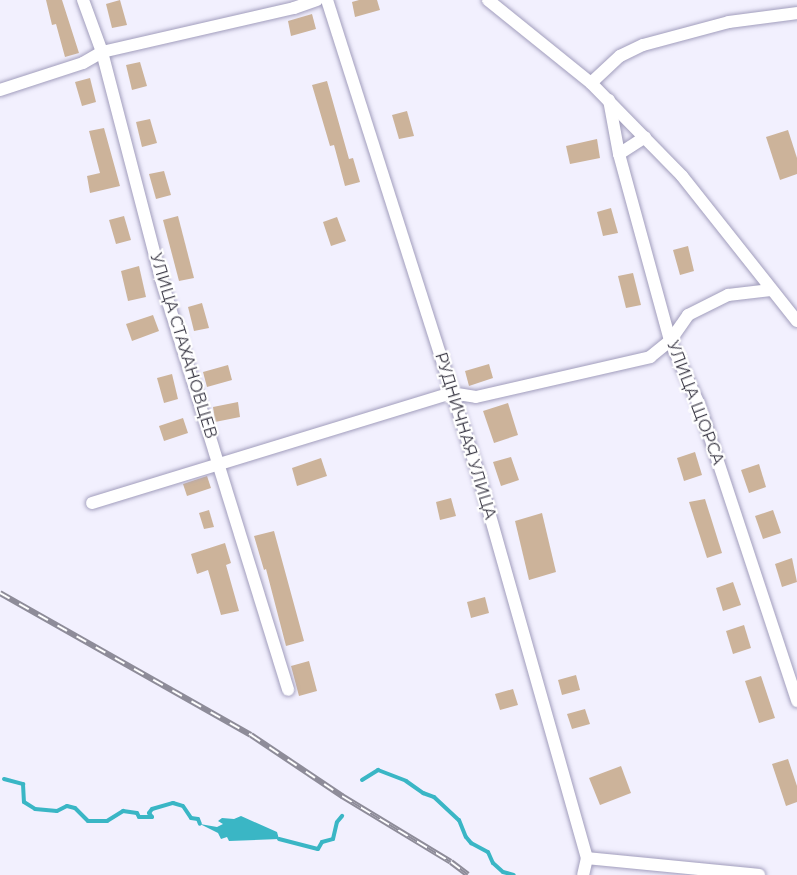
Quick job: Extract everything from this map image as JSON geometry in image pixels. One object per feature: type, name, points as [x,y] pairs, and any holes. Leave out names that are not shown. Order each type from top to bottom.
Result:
[{"type":"street","name":"УЛИЦА СТАХАНОВЦЕВ","points":[[83,0],[102,52],[161,279],[288,690]]},
{"type":"street","points":[[0,90],[83,63],[102,52],[294,8],[317,0]]},
{"type":"street","name":"РУДНИЧНАЯ УЛИЦА","points":[[327,0],[476,466],[586,858],[583,875]]},
{"type":"street","points":[[488,0],[591,83],[645,137],[682,176],[797,321]]},
{"type":"street","points":[[591,83],[621,56],[643,45],[729,21],[797,13]]},
{"type":"street","name":"УЛИЦА ЩОРСА","points":[[609,100],[619,154],[670,341],[699,404],[797,701]]},
{"type":"street","points":[[619,154],[645,137]]},
{"type":"street","points":[[92,503],[451,393],[476,398],[650,357],[670,341],[688,315],[728,295],[771,290]]},
{"type":"street","points":[[586,858],[759,875]]},
{"type":"water","points":[[241,816],[277,832],[279,839],[229,841],[227,837],[221,839],[218,833],[200,824],[217,827],[223,824],[218,821],[222,818],[234,819]]},
{"type":"building","points":[[46,0],[62,0],[79,53],[65,57],[56,24],[52,25]]},
{"type":"building","points":[[120,0],[127,25],[112,28],[106,4]]},
{"type":"building","points":[[377,0],[380,10],[355,17],[352,2]]},
{"type":"building","points":[[312,14],[316,29],[291,36],[288,21]]},
{"type":"building","points":[[140,62],[147,86],[132,90],[126,65]]},
{"type":"building","points":[[90,78],[96,102],[82,106],[75,82]]},
{"type":"building","points":[[327,81],[349,159],[353,158],[360,182],[345,186],[334,145],[330,146],[312,85]]},
{"type":"building","points":[[407,111],[414,136],[399,139],[392,115]]},
{"type":"building","points":[[150,119],[157,143],[142,147],[136,122]]},
{"type":"building","points":[[104,128],[120,186],[90,193],[87,176],[100,173],[89,131]]},
{"type":"building","points":[[788,130],[797,158],[797,174],[780,180],[766,137]]},
{"type":"building","points":[[597,139],[600,158],[570,164],[566,146]]},
{"type":"building","points":[[164,171],[171,195],[156,199],[149,174]]},
{"type":"building","points":[[611,208],[618,233],[603,236],[597,212]]},
{"type":"building","points":[[124,216],[131,240],[116,244],[109,220]]},
{"type":"building","points":[[178,216],[194,278],[179,281],[163,220]]},
{"type":"building","points":[[337,217],[346,241],[331,246],[323,222]]},
{"type":"building","points":[[688,246],[694,271],[680,275],[673,250]]},
{"type":"building","points":[[139,266],[146,297],[128,301],[121,271]]},
{"type":"building","points":[[633,273],[641,305],[626,308],[618,276]]},
{"type":"building","points":[[202,303],[209,328],[194,331],[188,307]]},
{"type":"building","points":[[153,315],[159,331],[132,341],[126,324]]},
{"type":"building","points":[[489,364],[493,378],[469,386],[465,371]]},
{"type":"building","points":[[228,365],[232,380],[207,387],[203,372]]},
{"type":"building","points":[[172,374],[178,399],[164,403],[157,378]]},
{"type":"building","points":[[238,402],[240,417],[215,422],[213,407]]},
{"type":"building","points":[[508,403],[518,435],[494,443],[483,411]]},
{"type":"building","points":[[183,418],[188,433],[164,441],[159,426]]},
{"type":"building","points":[[695,452],[702,475],[684,481],[677,458]]},
{"type":"building","points":[[511,457],[519,480],[501,486],[493,462]]},
{"type":"building","points":[[321,458],[327,476],[297,486],[292,468]]},
{"type":"building","points":[[759,464],[766,487],[749,493],[741,470]]},
{"type":"building","points":[[207,476],[211,488],[187,496],[183,484]]},
{"type":"building","points":[[451,498],[456,516],[440,520],[436,502]]},
{"type":"building","points":[[705,499],[722,553],[707,558],[689,502]]},
{"type":"building","points":[[209,510],[214,527],[204,529],[199,513]]},
{"type":"building","points":[[773,510],[781,533],[763,539],[755,516]]},
{"type":"building","points":[[542,513],[556,572],[529,580],[515,521]]},
{"type":"building","points":[[274,531],[304,641],[286,646],[266,569],[264,570],[254,536]]},
{"type":"building","points":[[225,543],[231,563],[226,565],[239,611],[221,615],[208,570],[197,574],[191,554]]},
{"type":"building","points":[[792,558],[797,582],[782,587],[775,564]]},
{"type":"building","points":[[733,582],[741,605],[723,611],[716,588]]},
{"type":"building","points":[[485,597],[489,613],[471,618],[467,602]]},
{"type":"building","points":[[744,625],[751,648],[733,654],[726,631]]},
{"type":"building","points":[[309,661],[317,691],[299,696],[291,666]]},
{"type":"building","points":[[576,675],[580,690],[562,695],[558,680]]},
{"type":"building","points":[[761,676],[775,718],[759,723],[745,681]]},
{"type":"building","points":[[513,689],[518,705],[500,710],[495,694]]},
{"type":"building","points":[[585,709],[590,724],[572,729],[567,714]]},
{"type":"building","points":[[788,759],[797,786],[797,802],[786,806],[772,764]]},
{"type":"building","points":[[621,766],[631,793],[600,805],[589,778]]},
{"type":"waterway","points":[[362,780],[378,770],[406,781],[423,793],[434,797],[459,820],[471,843],[488,852],[493,863],[503,872],[514,875]]},
{"type":"waterway","points":[[4,779],[23,784],[24,802],[35,809],[57,811],[67,806],[75,808],[88,821],[107,821],[123,811],[137,813],[139,817],[152,817],[149,813],[152,809],[173,803],[183,806],[191,818],[198,819],[200,824]]},
{"type":"waterway","points":[[279,839],[318,849],[322,842],[333,839],[337,822],[342,816]]},
{"type":"railway","points":[[0,593],[251,735],[342,796],[451,862],[468,875]]}]
